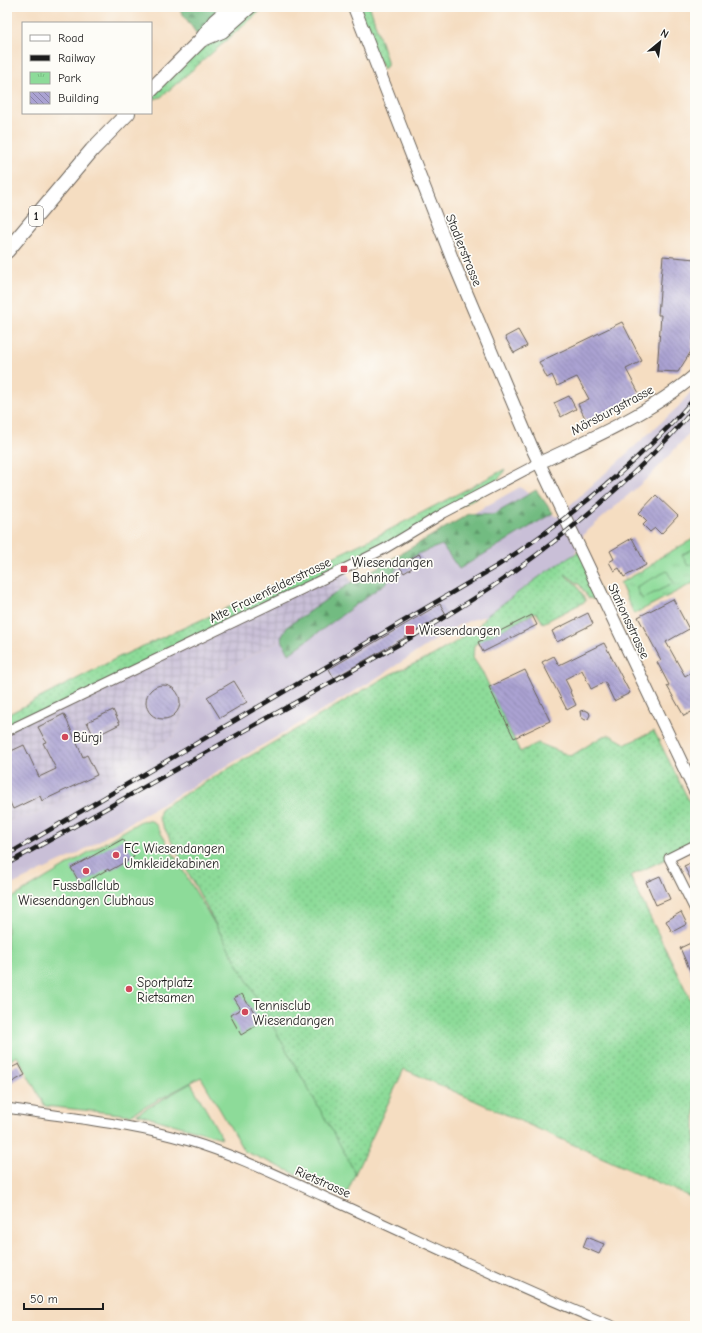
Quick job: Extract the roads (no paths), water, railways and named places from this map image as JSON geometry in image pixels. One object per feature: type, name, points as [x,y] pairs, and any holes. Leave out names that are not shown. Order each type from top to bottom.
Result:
[{"type":"main road","points":[[152,89],[201,40],[215,21],[232,7]]},
{"type":"main road","points":[[201,40],[222,31],[249,7]]},
{"type":"main road","name":"Stadlerstrasse","points":[[354,7],[453,261],[539,463]]},
{"type":"main road","name":"1","points":[[7,251],[92,150],[127,114]]},
{"type":"main road","name":"Mörsburgstrasse","points":[[539,463],[622,422],[663,399],[695,375]]},
{"type":"main road","name":"Stationsstrasse","points":[[539,463],[694,786]]},
{"type":"street","name":"Alte Frauenfelderstrasse","points":[[7,731],[384,549],[444,513],[539,463]]},
{"type":"street","points":[[695,845],[669,858],[695,910]]},
{"type":"street","name":"Rietstrasse","points":[[7,1108],[131,1126],[190,1141],[214,1149],[342,1204],[564,1306],[613,1326]]},
{"type":"railway","points":[[7,855],[497,566],[551,529],[602,489],[650,445],[695,398]]},
{"type":"railway","points":[[7,864],[412,637],[488,590],[537,555],[609,496],[675,431],[695,408]]},
{"type":"place","name":"Wiesendangen Bahnhof","points":[[344,569]]},
{"type":"place","name":"Wiesendangen","points":[[410,630]]},
{"type":"place","name":"Bürgi","points":[[65,737]]},
{"type":"place","name":"FC Wiesendangen Umkleidekabinen","points":[[116,855]]},
{"type":"place","name":"Fussballclub Wiesendangen Clubhaus","points":[[86,871]]},
{"type":"place","name":"Sportplatz Rietsamen","points":[[129,989]]},
{"type":"place","name":"Tennisclub Wiesendangen","points":[[245,1012]]}]
